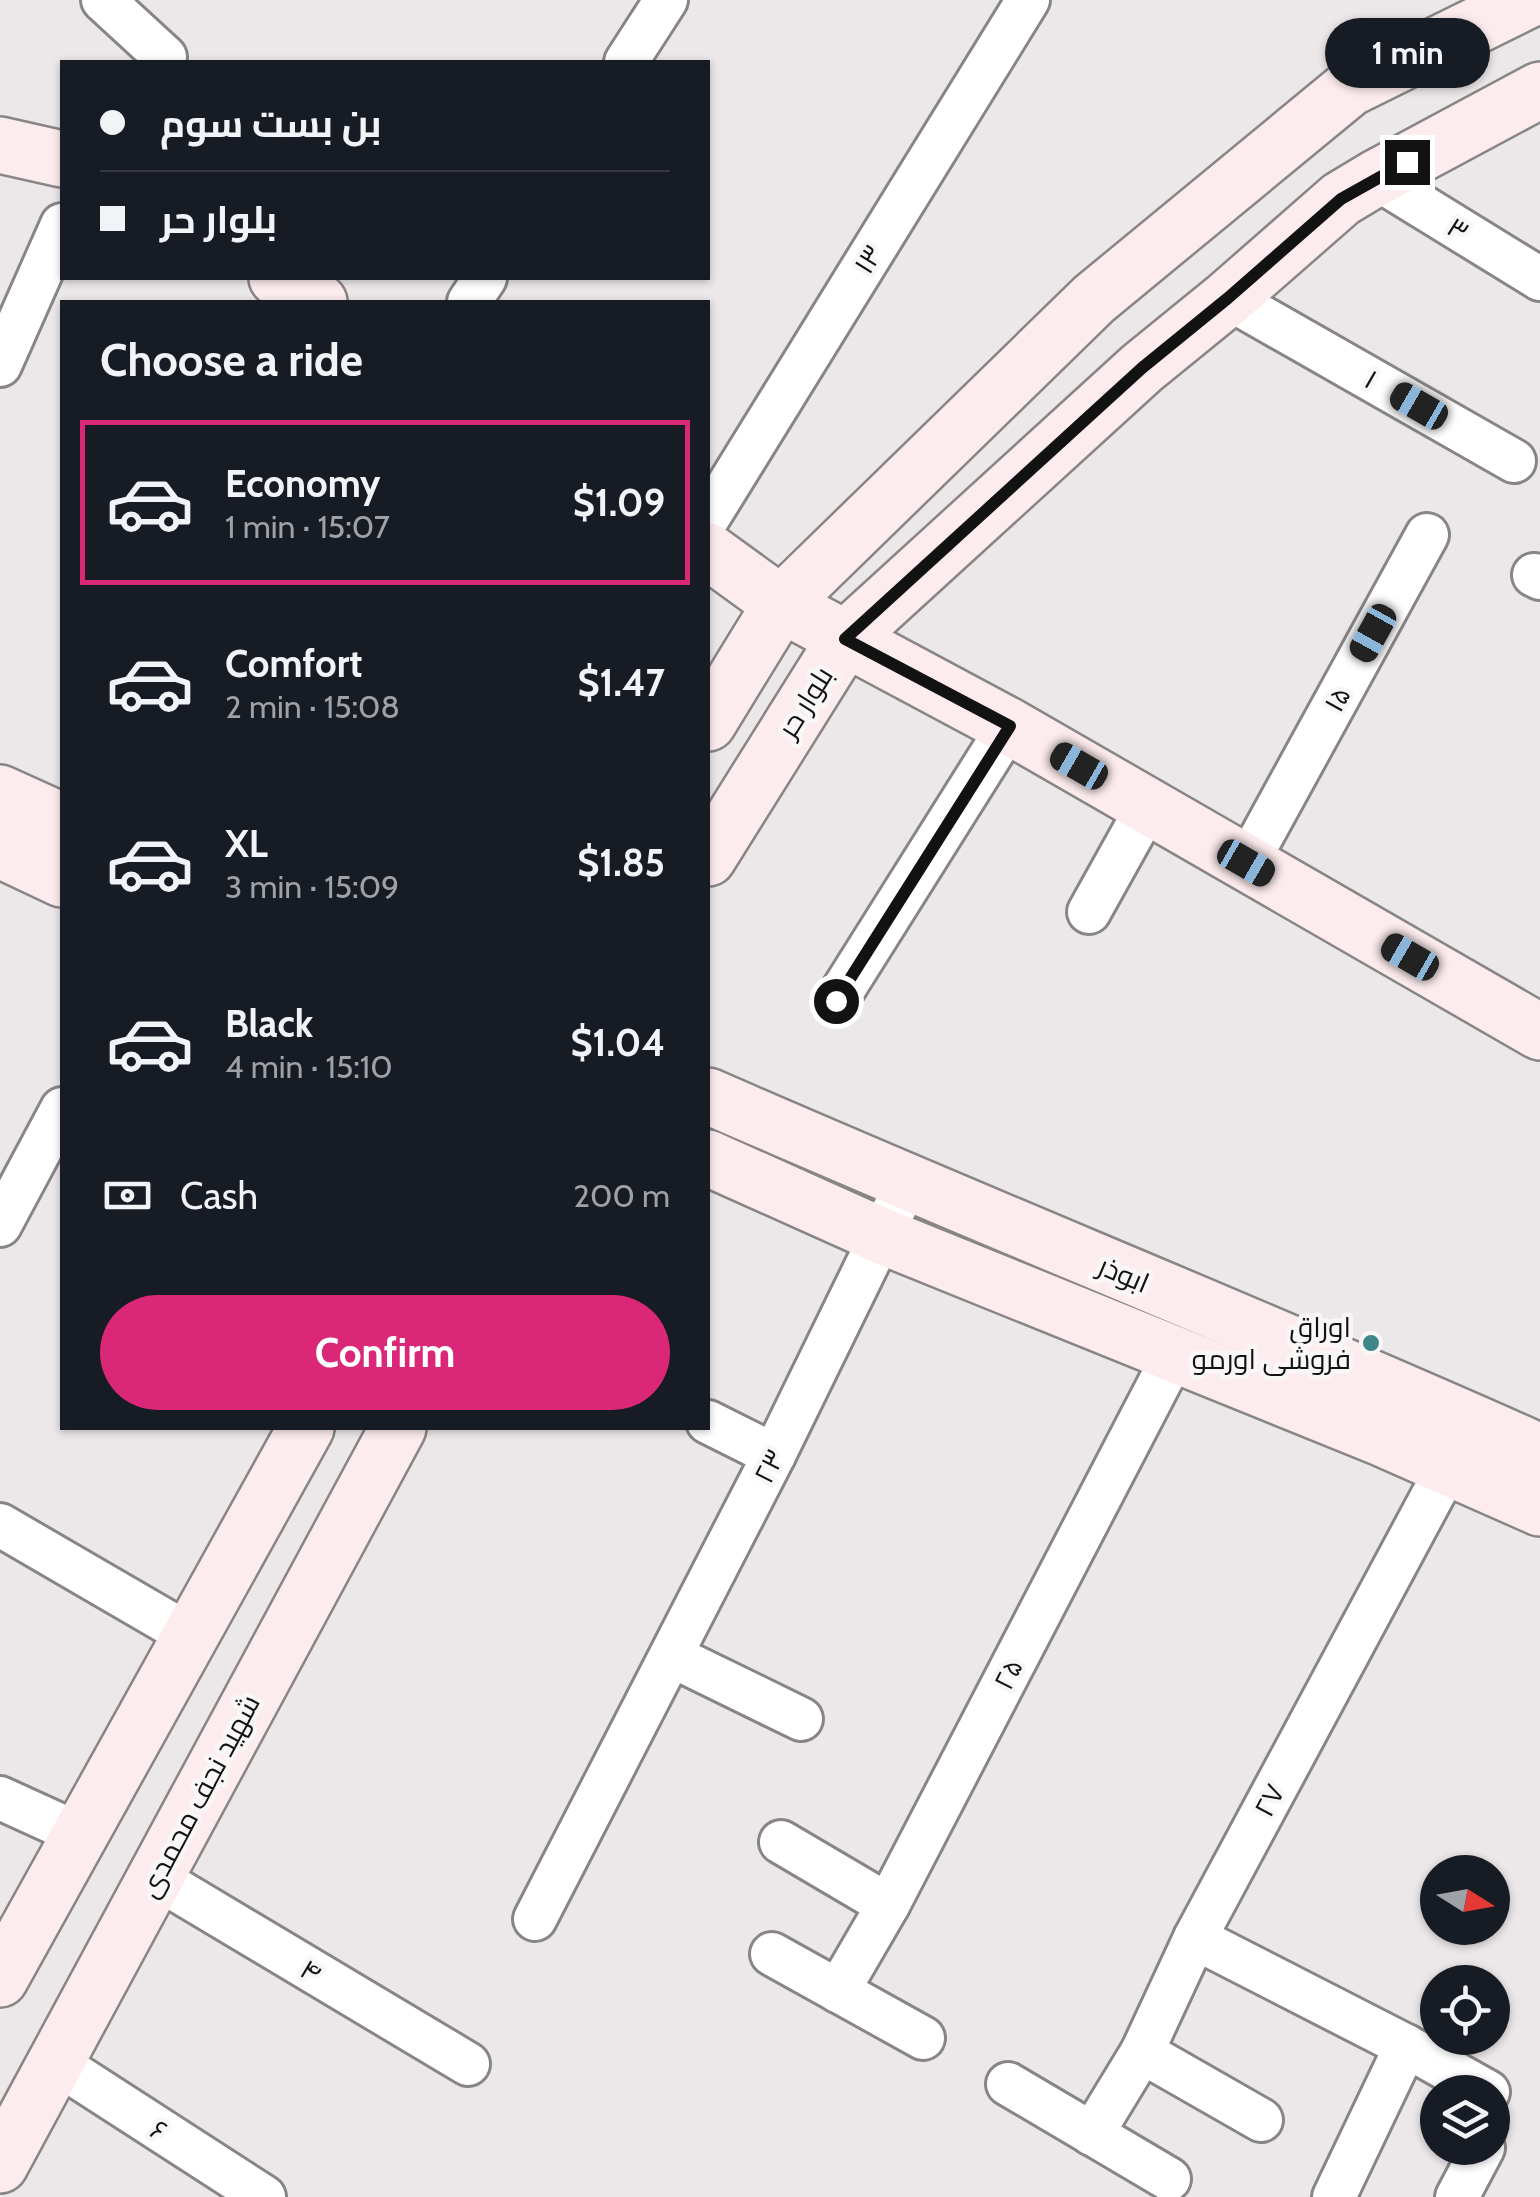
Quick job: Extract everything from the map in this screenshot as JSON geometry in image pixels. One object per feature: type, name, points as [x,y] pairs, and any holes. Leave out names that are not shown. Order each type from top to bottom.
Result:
[{"type":"main road","points":[[710,719],[781,604],[1094,299],[1350,88],[1528,0]]},
{"type":"main road","name":"بلوار حر","points":[[710,855],[845,639],[1142,368],[1341,199],[1537,95]]},
{"type":"main road","points":[[0,145],[60,159]]},
{"type":"main road","points":[[281,280],[316,300]]},
{"type":"main road","points":[[710,552],[781,604],[1010,726],[1540,1032]]},
{"type":"main road","points":[[0,793],[47,853]]},
{"type":"main road","name":"ابوذر","points":[[710,1097],[907,1183],[1395,1416],[1448,1467],[1540,1508]]},
{"type":"main road","name":"ابوذر","points":[[710,1159],[882,1236],[1174,1355],[1540,1452]]},
{"type":"main road","points":[[0,1979],[305,1430]]},
{"type":"main road","name":"شهید نجف محمدی","points":[[0,2165],[397,1430]]},
{"type":"main road","points":[[79,1834],[154,1878]]},
{"type":"street","points":[[104,0],[165,57],[163,60]]},
{"type":"street","points":[[627,60],[666,0]]},
{"type":"street","name":"۱۳","points":[[710,515],[1028,0]]},
{"type":"street","name":"۳","points":[[1376,178],[1540,279]]},
{"type":"street","points":[[0,365],[60,229]]},
{"type":"street","name":"۱","points":[[1228,298],[1514,460]]},
{"type":"street","name":"۱۵","points":[[1246,863],[1427,535]]},
{"type":"street","points":[[836,1001],[1010,726]]},
{"type":"street","points":[[1089,912],[1148,806]]},
{"type":"street","points":[[0,1225],[60,1113]]},
{"type":"street","name":"۲۳","points":[[535,1919],[774,1456],[907,1183]]},
{"type":"street","name":"۲۵","points":[[838,1991],[888,1906],[1174,1355]]},
{"type":"street","points":[[710,1423],[774,1456]]},
{"type":"street","name":"۲۷","points":[[1092,2134],[1142,2052],[1196,1938],[1448,1467]]},
{"type":"street","points":[[0,1525],[191,1636]]},
{"type":"street","points":[[672,1656],[802,1719]]},
{"type":"street","points":[[0,1798],[79,1834]]},
{"type":"street","points":[[781,1842],[888,1906]]},
{"type":"street","name":"۴","points":[[154,1878],[468,2064]]},
{"type":"street","points":[[1196,1938],[1457,2075]]},
{"type":"street","points":[[772,1954],[923,2038]]},
{"type":"street","points":[[1334,2197],[1406,2046]]},
{"type":"street","points":[[1142,2052],[1261,2120]]},
{"type":"street","name":"۶","points":[[55,2062],[264,2197]]},
{"type":"street","points":[[1008,2084],[1170,2179]]},
{"type":"street","points":[[1457,2197],[1474,2165]]},
{"type":"place","name":"اوراق فروشی اورمو","points":[[1371,1343]]},
{"type":"route","points":[[836,1001],[1010,726],[845,639],[1142,368],[1341,199],[1407,162]]}]
